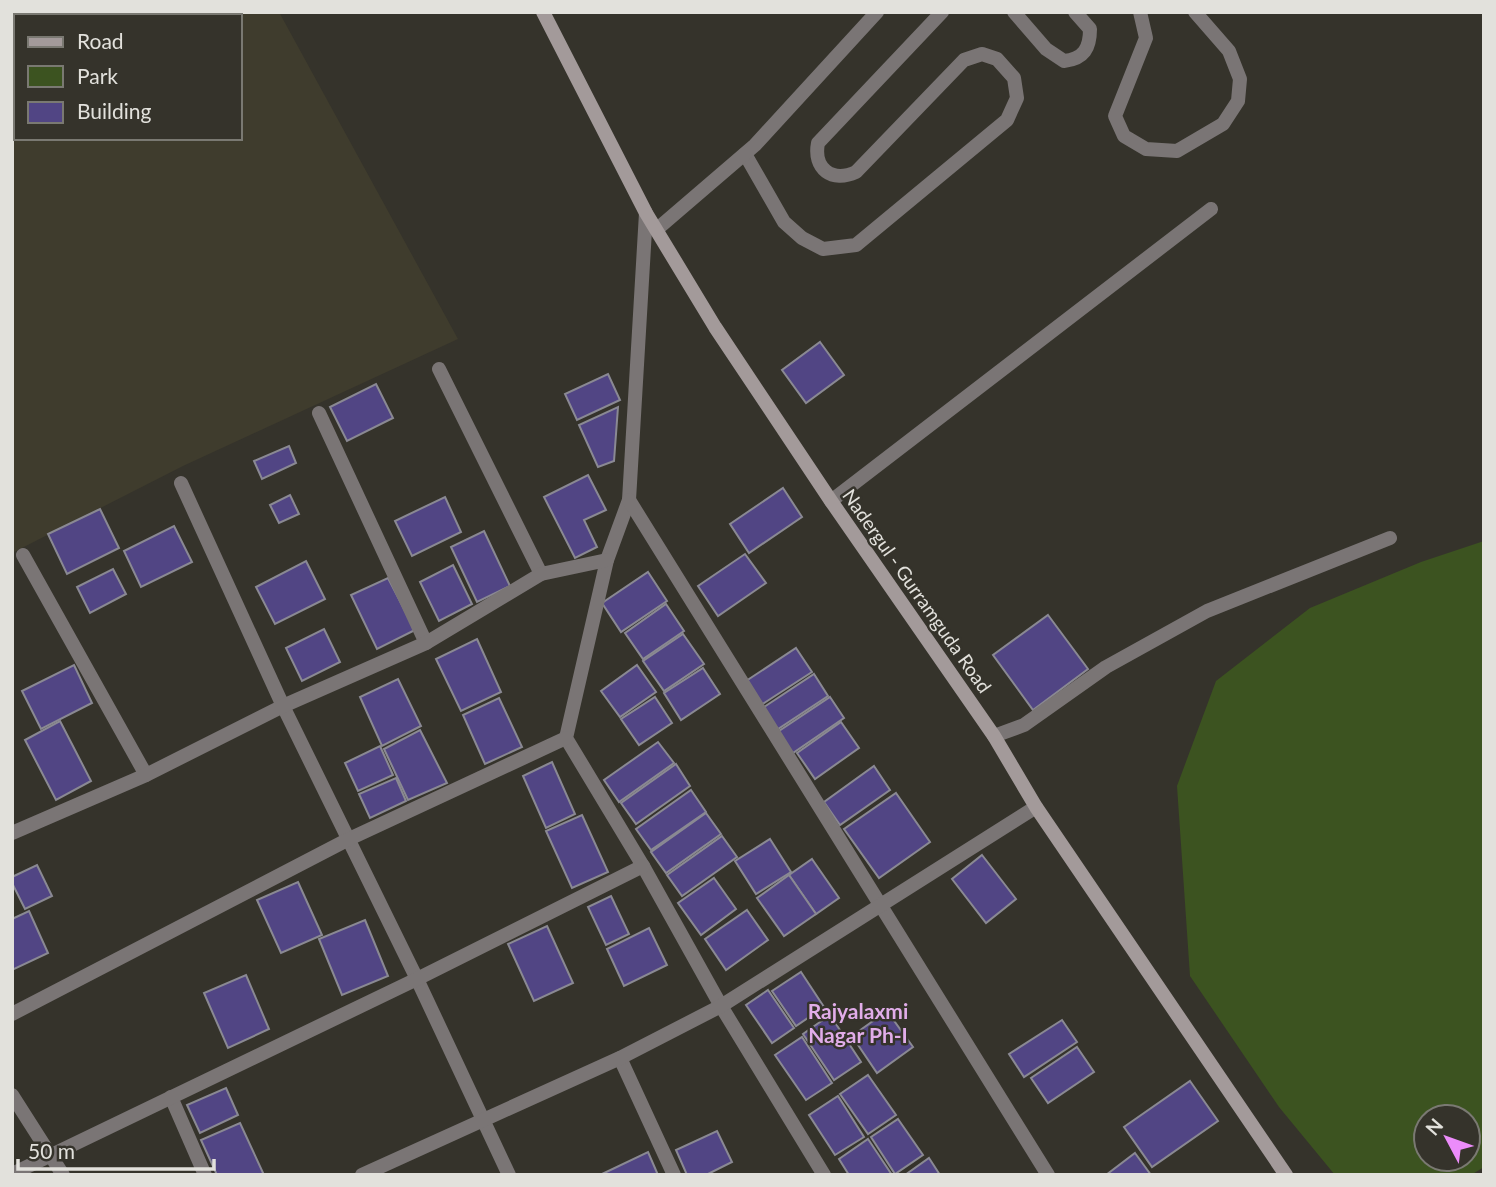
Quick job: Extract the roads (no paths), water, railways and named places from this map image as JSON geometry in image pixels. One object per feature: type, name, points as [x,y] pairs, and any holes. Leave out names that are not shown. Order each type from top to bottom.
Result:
[{"type":"main road","name":"Nadergul - Gurramguda Road","points":[[543,12],[646,213],[715,327],[831,501],[995,736],[1036,807],[1286,1175]]},
{"type":"street","points":[[656,230],[745,154],[877,12]]},
{"type":"street","points":[[745,154],[784,222],[802,238],[823,249],[856,245],[1007,120],[1017,98],[1014,78],[997,59],[982,54],[964,60],[856,172],[846,177],[832,176],[822,169],[816,152],[818,143],[942,12]]},
{"type":"street","points":[[1014,12],[1046,49],[1064,61],[1075,60],[1090,44],[1090,29],[1075,12]]},
{"type":"street","points":[[1140,12],[1146,38],[1115,116],[1124,136],[1146,149],[1177,151],[1223,124],[1238,101],[1240,79],[1229,51],[1195,12]]},
{"type":"street","points":[[831,501],[1211,209]]},
{"type":"street","points":[[646,213],[629,500],[607,560],[566,738],[643,866],[721,1006],[824,1175]]},
{"type":"street","points":[[439,369],[541,574]]},
{"type":"street","points":[[319,413],[426,643]]},
{"type":"street","points":[[181,484],[283,706],[417,979],[509,1175]]},
{"type":"street","points":[[629,500],[1048,1175]]},
{"type":"street","points":[[995,736],[1024,724],[1106,667],[1207,611],[1390,538]]},
{"type":"street","points":[[23,555],[146,775]]},
{"type":"street","points":[[14,827],[146,775],[283,706],[426,643],[541,574],[607,560]]},
{"type":"street","points":[[12,1014],[349,839],[566,738]]},
{"type":"street","points":[[362,1175],[620,1058],[721,1006],[1036,807]]},
{"type":"street","points":[[12,1174],[417,979],[643,866]]},
{"type":"street","points":[[620,1058],[674,1175]]},
{"type":"street","points":[[12,1095],[63,1175]]},
{"type":"street","points":[[171,1097],[205,1175]]},
{"type":"district","name":"Rajyalaxmi Nagar Ph-I","points":[[858,1024]]}]
